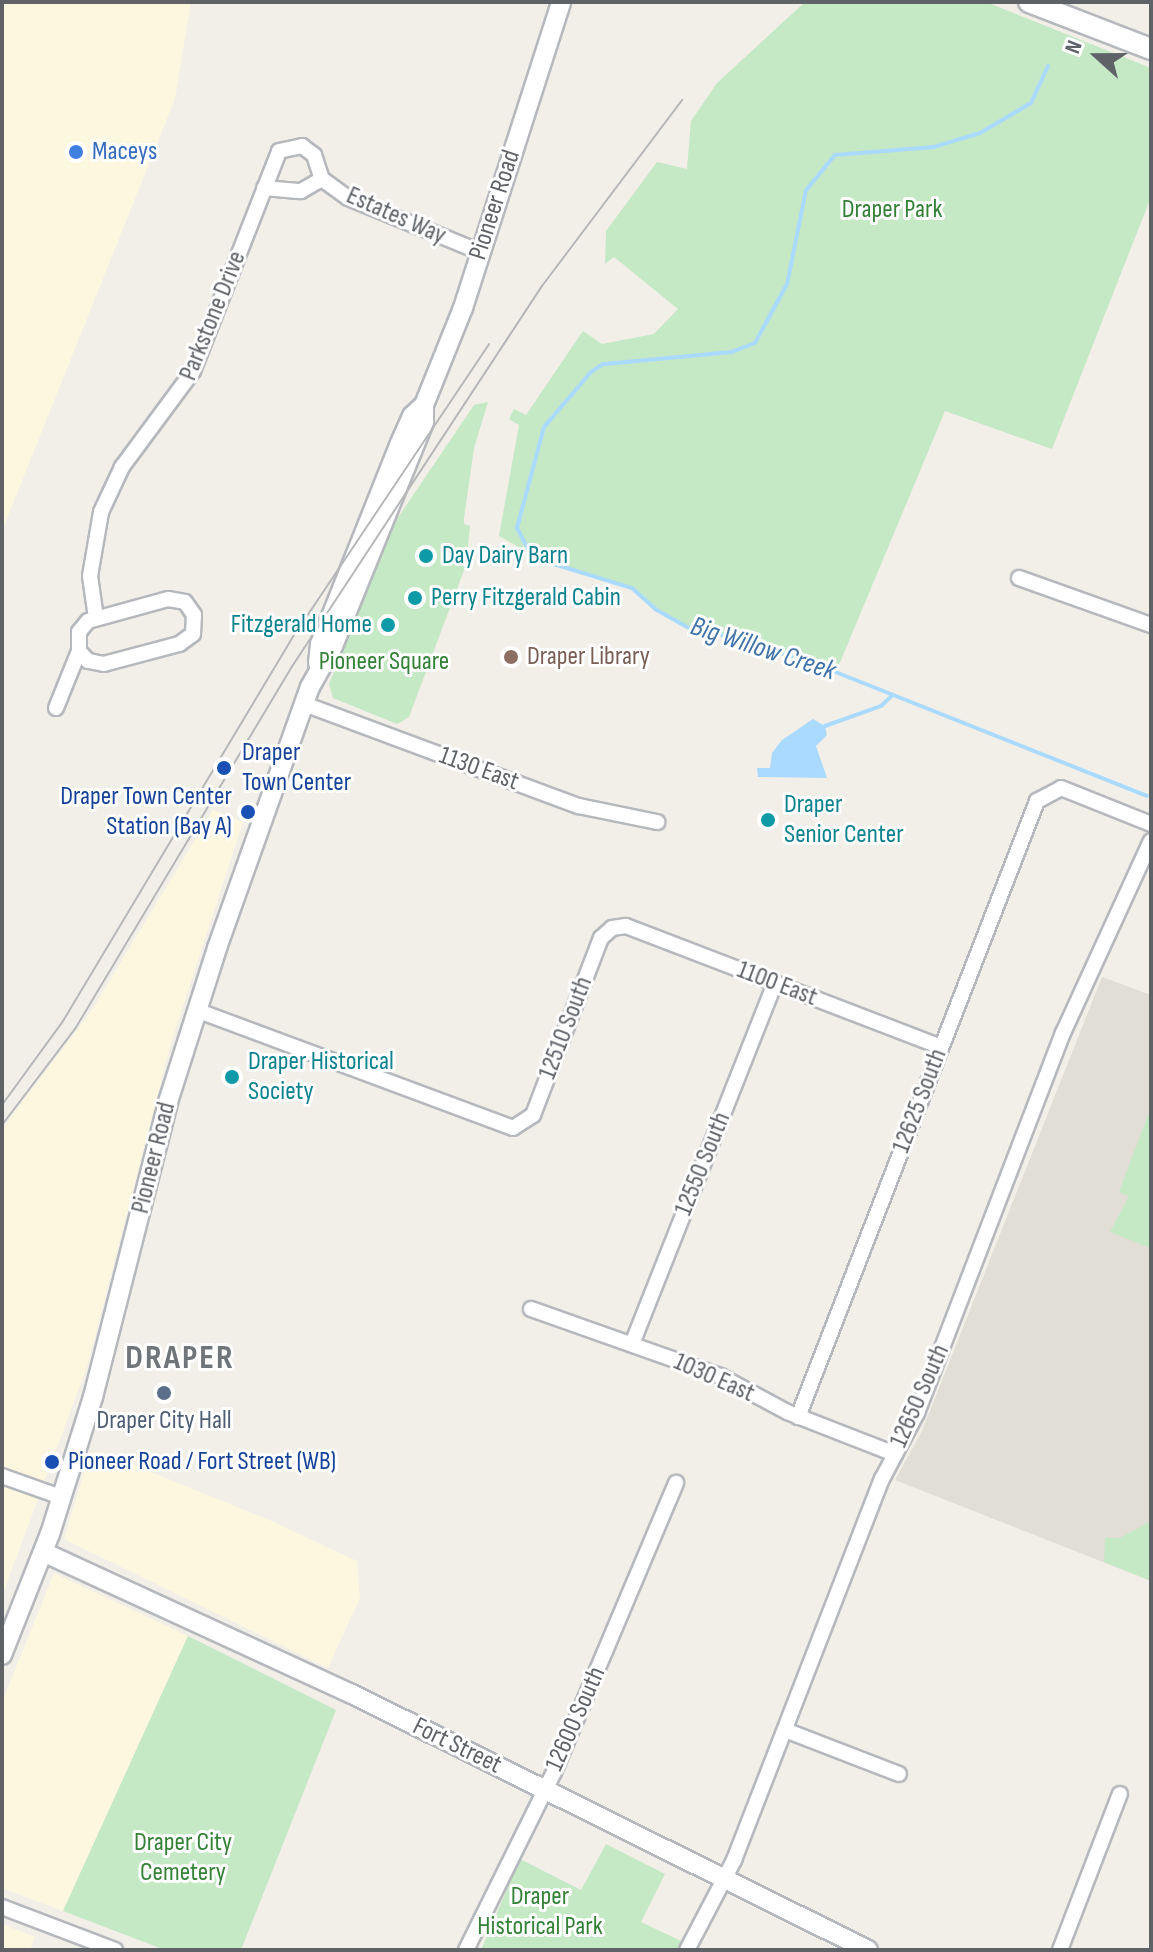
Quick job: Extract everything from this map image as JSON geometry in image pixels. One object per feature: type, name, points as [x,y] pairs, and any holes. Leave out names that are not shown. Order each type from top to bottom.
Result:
[{"type":"main road","points":[[1038,4],[1151,49]]},
{"type":"street","name":"Pioneer Road","points":[[2,1655],[43,1552],[93,1397],[168,1102],[196,1010],[318,666],[333,646],[424,422],[424,405],[480,252],[561,2]]},
{"type":"street","name":"Estates Way","points":[[264,188],[279,151],[294,144],[314,155],[322,179],[371,210],[480,252]]},
{"type":"street","points":[[264,188],[301,191],[322,179]]},
{"type":"street","name":"Parkstone Drive","points":[[96,618],[91,565],[101,512],[122,467],[169,410],[193,371],[264,188]]},
{"type":"street","points":[[1019,578],[1151,625]]},
{"type":"street","points":[[56,708],[79,651],[79,632],[96,618],[177,599],[191,608],[195,626],[179,644],[104,664],[88,661],[79,651]]},
{"type":"street","name":"1130 East","points":[[304,704],[579,806],[657,822]]},
{"type":"street","name":"12625 South","points":[[798,1417],[1034,806],[1049,790],[1068,790],[1151,824]]},
{"type":"street","name":"12650 South","points":[[687,1950],[724,1878],[895,1454],[917,1413],[1063,1033],[1151,841]]},
{"type":"street","name":"12510 South","points":[[196,1010],[500,1126],[519,1127],[533,1115],[599,943],[612,928]]},
{"type":"street","name":"1100 East","points":[[612,928],[632,928],[941,1047]]},
{"type":"street","name":"12550 South","points":[[632,1344],[775,983]]},
{"type":"street","name":"1030 East","points":[[531,1309],[720,1376],[798,1417],[895,1454]]},
{"type":"street","points":[[2,1476],[61,1497]]},
{"type":"street","name":"12600 South","points":[[466,1950],[544,1789],[676,1483]]},
{"type":"street","name":"Fort Street","points":[[43,1552],[544,1789],[868,1950]]},
{"type":"street","points":[[785,1730],[899,1774]]},
{"type":"street","points":[[1060,1950],[1120,1794]]},
{"type":"street","points":[[2,1907],[115,1950]]},
{"type":"shaded area","points":[[2,2],[191,2],[175,99],[2,531]]},
{"type":"shaded area","points":[[213,810],[243,822],[171,1043],[87,1367],[2,1596],[2,1129],[90,1013]]},
{"type":"shaded area","points":[[1102,977],[1151,995],[1151,1581],[895,1480],[922,1431]]},
{"type":"shaded area","points":[[90,1452],[102,1452],[269,1520],[357,1561],[360,1598],[328,1668],[64,1539]]},
{"type":"shaded area","points":[[54,1573],[188,1636],[63,1911],[2,1888],[2,1702]]},
{"type":"shaded area","points":[[2,1924],[35,1937],[30,1950],[2,1950]]},
{"type":"green space","name":"Draper Park","points":[[805,2],[986,2],[1151,68],[1151,197],[1052,449],[945,411],[836,672],[728,636],[694,631],[655,609],[632,588],[544,561],[499,536],[519,425],[509,419],[514,409],[526,415],[583,331],[602,344],[654,334],[678,309],[614,257],[605,264],[606,231],[657,162],[687,169],[691,121],[717,83]]},
{"type":"green space","name":"Pioneer Square","points":[[488,402],[474,448],[464,518],[464,524],[470,526],[466,565],[409,717],[397,724],[333,698],[329,684],[395,522],[474,405]]},
{"type":"green space","points":[[1151,1107],[1151,1248],[1110,1232],[1129,1196],[1119,1192]]},
{"type":"green space","points":[[1151,1521],[1151,1581],[1104,1562],[1105,1538],[1120,1538]]},
{"type":"green space","name":"Draper City Cemetery","points":[[188,1636],[336,1710],[241,1950],[165,1950],[63,1911]]},
{"type":"green space","name":"Draper Historical Park","points":[[606,1844],[665,1874],[641,1922],[681,1941],[677,1950],[481,1950],[520,1859],[581,1890]]},
{"type":"water","points":[[813,719],[825,726],[827,735],[816,746],[827,778],[758,777],[757,768],[770,768],[772,753],[782,740]]},
{"type":"waterway","name":"Big Willow Creek","points":[[1048,66],[1031,103],[980,133],[934,147],[835,155],[806,190],[787,284],[755,343],[731,352],[603,364],[591,372],[544,427],[517,528],[530,552],[544,561],[632,588],[655,609],[694,631],[728,636],[828,669],[1147,796]]},
{"type":"waterway","points":[[825,726],[881,706],[893,695]]},
{"type":"tram line","points":[[2,1125],[75,1029],[293,665],[542,286],[682,100]]},
{"type":"tram line","points":[[2,1105],[63,1021],[295,634],[489,344]]},
{"type":"place","name":"Maceys","points":[[76,152]]},
{"type":"place","name":"Day Dairy Barn","points":[[426,556]]},
{"type":"place","name":"Perry Fitzgerald Cabin","points":[[415,598]]},
{"type":"place","name":"Fitzgerald Home","points":[[388,625]]},
{"type":"place","name":"Draper Library","points":[[511,657]]},
{"type":"place","name":"Draper Town Center","points":[[224,768]]},
{"type":"place","name":"Draper Town Center Station (Bay A)","points":[[248,812]]},
{"type":"place","name":"Draper Senior Center","points":[[768,820]]},
{"type":"place","name":"Draper Historical Society","points":[[232,1077]]},
{"type":"place","name":"Draper City Hall","points":[[164,1393]]},
{"type":"place","name":"Pioneer Road / Fort Street (WB)","points":[[52,1462]]},
{"type":"district","name":"DRAPER","points":[[180,1358]]}]
